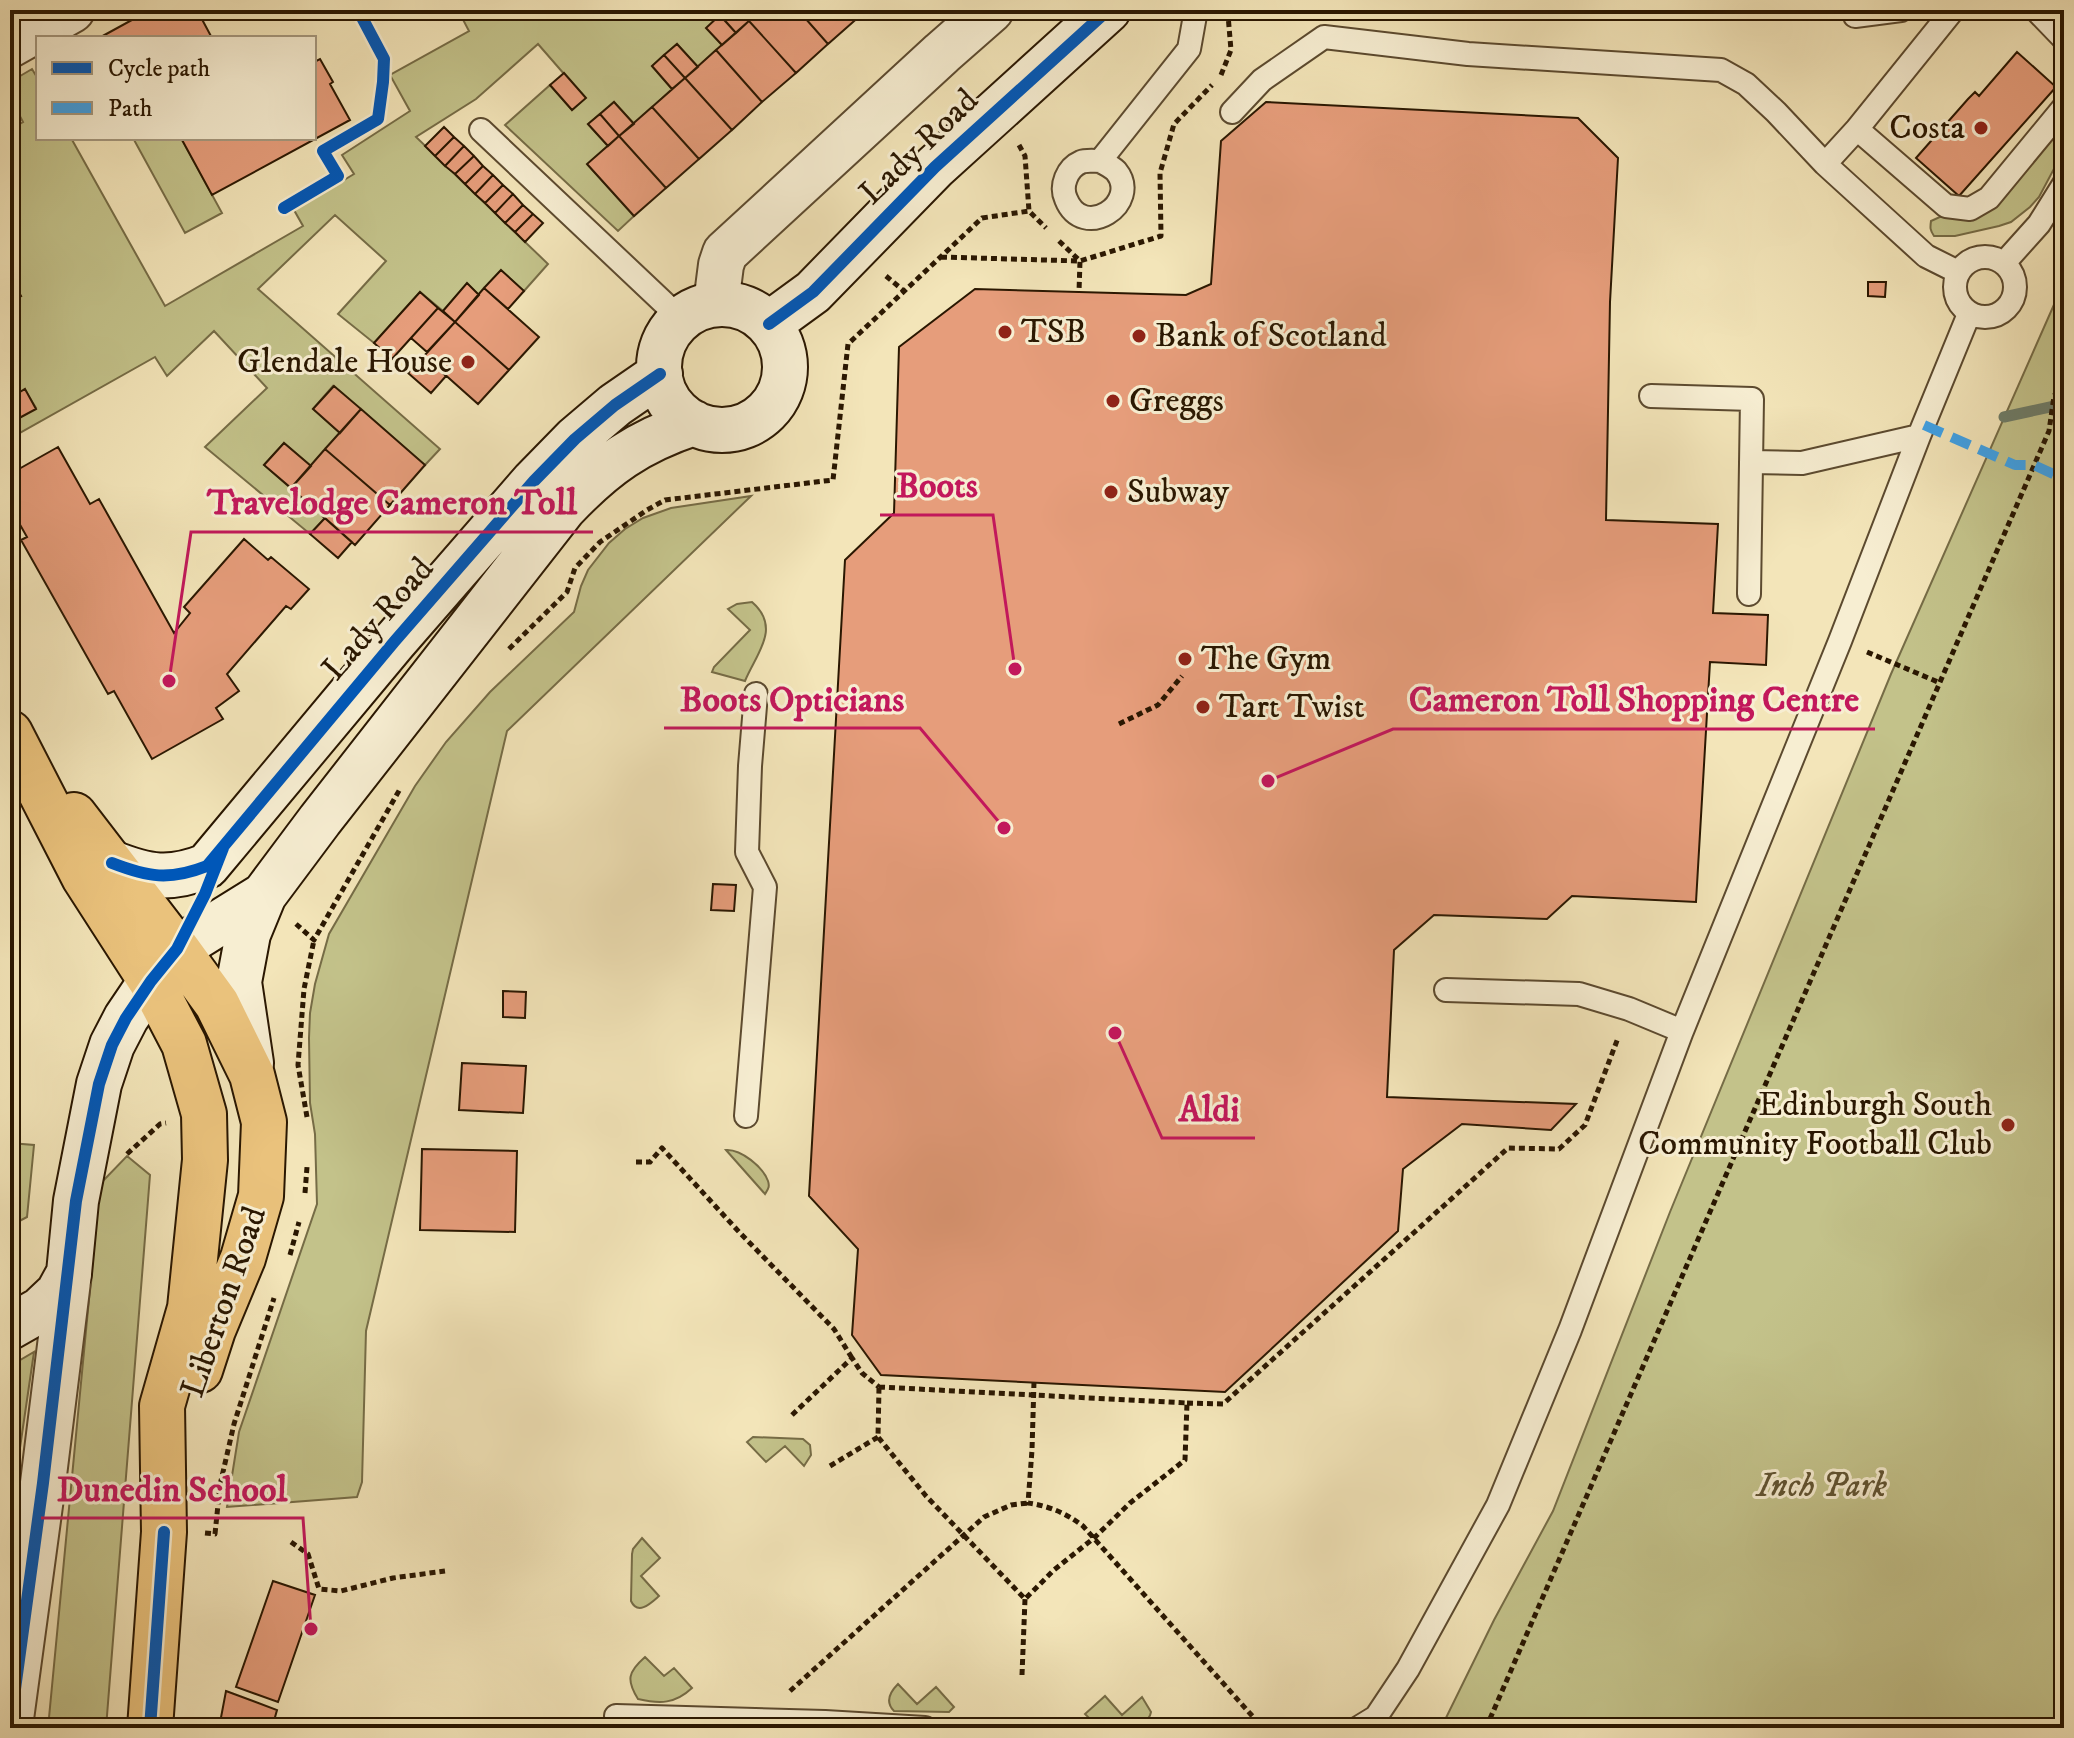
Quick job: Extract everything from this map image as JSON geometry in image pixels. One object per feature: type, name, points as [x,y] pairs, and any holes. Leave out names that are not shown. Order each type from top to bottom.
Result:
[{"type":"main road","points":[[10,731],[112,863],[164,965]]},
{"type":"main road","points":[[10,731],[84,877],[164,965]]},
{"type":"main road","name":"Liberton Road","points":[[164,965],[217,1004],[252,1075],[264,1122],[261,1196],[243,1258],[213,1330],[186,1414],[164,1532]]},
{"type":"main road","name":"Liberton Road","points":[[150,1728],[164,1532],[162,1406],[190,1308],[205,1160],[204,1114],[164,965]]},
{"type":"street","points":[[10,45],[72,10]]},
{"type":"street","name":"Lady Road","points":[[112,863],[140,874],[164,876],[187,874],[207,866],[394,642],[534,481],[590,426],[660,374],[666,338],[699,312],[725,253],[991,10]]},
{"type":"street","name":"Lady Road","points":[[769,324],[813,292],[935,167],[1108,10]]},
{"type":"street","points":[[660,374],[667,397],[683,416],[705,428],[739,428],[765,414],[775,402],[785,376],[785,362],[783,349],[769,324],[739,306],[699,312]]},
{"type":"street","points":[[252,1075],[239,982],[248,934],[264,895],[564,508],[594,478],[623,456],[658,435],[694,423]]},
{"type":"street","name":"Lady Road","points":[[10,1726],[43,1483],[76,1201],[99,1084],[112,1045],[126,1018],[164,965],[205,894],[223,848]]},
{"type":"street","points":[[164,965],[264,895]]},
{"type":"street","points":[[10,1327],[40,1310],[58,1293],[69,1273]]},
{"type":"lane","points":[[1100,161],[1189,49],[1196,10]]},
{"type":"lane","points":[[1855,16],[1901,10]]},
{"type":"lane","points":[[1825,164],[1953,10]]},
{"type":"lane","points":[[2036,10],[2064,39]]},
{"type":"lane","points":[[1232,112],[1262,80],[1324,37],[1468,54],[1721,70],[1746,84],[1825,164],[1926,256],[1958,272]]},
{"type":"lane","points":[[1857,129],[1946,206],[1970,209],[1989,198],[2064,107]]},
{"type":"lane","points":[[481,130],[699,312]]},
{"type":"lane","points":[[2004,263],[2039,224],[2064,184]]},
{"type":"lane","points":[[1975,258],[1995,258],[2004,263],[2014,280],[2013,299],[2000,314],[1981,318],[1969,314],[1957,301],[1954,291],[1958,272],[1965,263],[1975,258]]},
{"type":"lane","points":[[1358,1728],[1376,1717],[1408,1669],[1498,1505],[1570,1330],[1682,1031],[1969,314]]},
{"type":"lane","points":[[1651,396],[1752,399],[1749,594]]},
{"type":"lane","points":[[1751,462],[1802,463],[1919,436]]},
{"type":"lane","points":[[746,1116],[765,887],[747,852],[756,694]]},
{"type":"lane","points":[[1446,990],[1579,994],[1629,1009],[1682,1031]]},
{"type":"lane","points":[[616,1716],[925,1728]]},
{"type":"path","points":[[284,208],[338,176],[323,151],[378,119],[384,59],[358,10]]},
{"type":"path","points":[[940,257],[1080,261],[1161,236],[1160,173],[1174,124],[1223,73],[1231,50],[1228,10]]},
{"type":"path","points":[[1025,156],[1029,211],[1080,261],[1079,292]]},
{"type":"path","points":[[504,654],[567,592],[575,568],[600,542],[665,500],[833,480],[848,344],[982,218],[1029,211]]},
{"type":"path","points":[[1486,1728],[2049,431],[2054,396],[2064,381]]},
{"type":"path","points":[[1840,641],[1938,682]]},
{"type":"path","points":[[1119,724],[1158,705],[1182,676]]},
{"type":"path","points":[[264,895],[314,940],[407,777]]},
{"type":"path","points":[[636,1162],[650,1162],[662,1148],[834,1329],[862,1373],[879,1387],[1223,1404],[1508,1148],[1559,1149],[1585,1125],[1629,1009]]},
{"type":"path","points":[[76,1201],[160,1124],[204,1114]]},
{"type":"path","points":[[792,1415],[852,1358]]},
{"type":"path","points":[[1028,1503],[1034,1382]]},
{"type":"path","points":[[879,1387],[878,1437],[926,1496],[1025,1599]]},
{"type":"path","points":[[1022,1675],[1025,1599],[1130,1503],[1185,1460],[1187,1403]]},
{"type":"path","points":[[830,1466],[878,1437]]},
{"type":"path","points":[[766,1721],[776,1704],[984,1517],[1011,1505],[1028,1503],[1070,1516],[1094,1538],[1263,1728]]},
{"type":"path","points":[[291,1542],[308,1554],[319,1589],[341,1591],[393,1578],[445,1571]]},
{"type":"green space","points":[[458,10],[715,10],[720,15],[707,28],[722,45],[698,67],[677,44],[652,66],[672,89],[634,124],[614,102],[588,124],[608,146],[588,165],[634,216],[618,231],[505,125],[550,85],[572,110],[585,98],[538,44],[476,99],[416,137],[548,264],[524,291],[501,271],[479,295],[467,284],[443,311],[420,292],[374,343],[338,314],[386,261],[335,215],[258,289],[440,449],[425,465],[333,386],[313,409],[340,433],[311,466],[284,443],[264,465],[325,518],[310,534],[205,447],[267,388],[214,331],[167,376],[155,357],[16,435],[10,423],[36,408],[25,390],[10,398],[11,377],[18,373],[10,358],[10,302],[21,296],[10,277],[10,129],[23,122],[10,97],[10,82],[32,69],[36,76],[36,140],[72,140],[165,306],[303,226],[294,210],[354,174],[342,155],[410,111],[390,75],[469,31]]},
{"type":"green space","points":[[2064,120],[2064,150],[2039,197],[2030,207],[2011,222],[1999,226],[1955,236],[1934,236],[1931,221],[1942,216],[1963,215]]},
{"type":"green space","points":[[134,140],[182,140],[222,213],[185,233]]},
{"type":"green space","name":"Inch Park","points":[[2064,282],[2064,1728],[1441,1728],[1494,1620],[1553,1511],[1670,1212],[1891,674]]},
{"type":"green space","points":[[751,496],[507,731],[366,1331],[362,1482],[357,1497],[227,1507],[239,1432],[317,1204],[315,1134],[310,1103],[310,1013],[329,934],[415,786],[446,742],[490,692],[574,612],[588,570],[609,543],[643,518],[671,508]]},
{"type":"green space","points":[[752,602],[761,612],[766,631],[745,681],[712,672],[750,630],[728,609]]},
{"type":"green space","points":[[10,1143],[34,1145],[27,1217],[10,1226]]},
{"type":"green space","points":[[726,1150],[745,1156],[761,1170],[769,1183],[765,1194]]},
{"type":"green space","points":[[127,1156],[150,1175],[106,1728],[48,1728],[100,1184]]},
{"type":"green space","points":[[34,1352],[10,1516],[10,1366]]},
{"type":"green space","points":[[753,1437],[803,1439],[810,1445],[811,1455],[804,1466],[785,1446],[766,1462],[747,1442]]},
{"type":"green space","points":[[642,1538],[660,1558],[641,1576],[659,1596],[648,1605],[637,1608],[631,1601],[632,1554]]},
{"type":"green space","points":[[645,1657],[664,1676],[674,1668],[692,1688],[667,1701],[638,1699],[630,1681],[635,1667]]},
{"type":"green space","points":[[898,1684],[917,1704],[936,1687],[954,1707],[949,1712],[894,1711],[890,1697]]},
{"type":"green space","points":[[1105,1696],[1122,1715],[1142,1697],[1151,1712],[1150,1716],[1142,1723],[1091,1720],[1085,1714]]},
{"type":"building","points":[[150,10],[197,10],[211,36],[103,36]]},
{"type":"building","points":[[715,10],[740,10],[749,21],[736,33]]},
{"type":"building","points":[[740,10],[761,10],[749,21]]},
{"type":"building","points":[[761,10],[798,10],[828,44],[796,73],[749,21]]},
{"type":"building","points":[[798,10],[856,10],[861,15],[828,44]]},
{"type":"building","points":[[720,15],[736,33],[722,45],[706,28]]},
{"type":"building","points":[[749,21],[796,73],[762,102],[716,50]]},
{"type":"building","points":[[677,44],[698,67],[685,78],[664,55]]},
{"type":"building","points":[[716,50],[762,102],[732,130],[685,78]]},
{"type":"building","name":"Costa","points":[[2017,52],[2056,87],[1959,196],[1916,158],[1968,99],[1975,92],[1979,96]]},
{"type":"building","points":[[664,55],[685,78],[672,89],[652,66]]},
{"type":"building","points":[[320,59],[350,120],[316,138],[316,61]]},
{"type":"building","points":[[564,73],[586,98],[572,110],[550,85]]},
{"type":"building","points":[[685,78],[732,130],[699,159],[652,107]]},
{"type":"building","points":[[614,102],[634,124],[619,136],[600,114]]},
{"type":"building","points":[[1266,102],[1578,118],[1618,158],[1610,302],[1606,520],[1718,524],[1713,613],[1768,615],[1766,665],[1710,662],[1696,902],[1572,896],[1547,919],[1434,915],[1394,950],[1387,1097],[1576,1104],[1551,1130],[1462,1124],[1403,1169],[1398,1231],[1225,1392],[881,1375],[852,1335],[858,1249],[809,1196],[845,560],[894,513],[899,347],[975,289],[1186,295],[1211,284],[1221,141]]},
{"type":"building","points":[[652,107],[699,159],[666,188],[619,136]]},
{"type":"building","points":[[600,114],[619,136],[608,146],[588,124]]},
{"type":"building","points":[[444,127],[454,137],[435,156],[425,146]]},
{"type":"building","points":[[619,136],[666,188],[634,216],[587,164]]},
{"type":"building","points":[[454,137],[464,146],[445,166],[435,156]]},
{"type":"building","points":[[182,140],[313,140],[212,195]]},
{"type":"building","points":[[464,146],[474,156],[455,174],[445,166]]},
{"type":"building","points":[[474,156],[483,166],[465,184],[455,174]]},
{"type":"building","points":[[483,166],[493,175],[475,194],[465,184]]},
{"type":"building","points":[[493,175],[503,185],[485,203],[475,194]]},
{"type":"building","points":[[503,185],[513,194],[495,213],[485,203]]},
{"type":"building","points":[[513,194],[523,205],[505,223],[495,213]]},
{"type":"building","points":[[523,205],[533,214],[515,232],[505,223]]},
{"type":"building","points":[[533,214],[543,223],[525,242],[515,232]]},
{"type":"building","points":[[501,270],[524,291],[508,309],[484,288]]},
{"type":"building","points":[[10,277],[21,296],[10,302]]},
{"type":"building","points":[[1868,282],[1886,282],[1885,297],[1868,296]]},
{"type":"building","points":[[467,283],[479,295],[455,322],[443,311]]},
{"type":"building","points":[[484,288],[539,337],[509,370],[455,322]]},
{"type":"building","points":[[420,292],[438,308],[392,359],[374,343]]},
{"type":"building","points":[[438,308],[455,322],[427,352],[411,338]]},
{"type":"building","points":[[455,322],[509,370],[478,404],[424,356]]},
{"type":"building","points":[[424,356],[446,376],[431,393],[408,373]]},
{"type":"building","points":[[334,386],[361,409],[340,433],[313,409]]},
{"type":"building","points":[[25,389],[36,409],[10,423],[10,398]]},
{"type":"building","points":[[361,409],[425,465],[390,505],[325,449]]},
{"type":"building","points":[[284,443],[311,466],[291,488],[264,465]]},
{"type":"building","points":[[58,447],[90,504],[99,499],[174,633],[190,613],[184,607],[244,539],[309,589],[291,609],[286,606],[227,674],[239,691],[216,708],[223,719],[152,759],[114,691],[108,694],[21,540],[27,537],[10,507],[10,474]]},
{"type":"building","points":[[325,449],[390,505],[355,545],[291,488]]},
{"type":"building","points":[[325,518],[352,542],[338,558],[310,534]]},
{"type":"building","points":[[713,884],[736,885],[734,911],[711,910]]},
{"type":"building","points":[[503,991],[526,992],[525,1018],[503,1017]]},
{"type":"building","points":[[462,1063],[526,1066],[523,1113],[459,1110]]},
{"type":"building","points":[[422,1149],[517,1151],[515,1232],[420,1230]]},
{"type":"building","points":[[273,1581],[315,1595],[278,1702],[236,1687]]},
{"type":"building","points":[[226,1691],[277,1710],[272,1728],[219,1728]]},
{"type":"waterway","points":[[2004,417],[2064,404]]},
{"type":"marked path","points":[[1924,425],[2015,465],[2034,465],[2064,479]]},
{"type":"cycle path","points":[[284,208],[338,176],[323,151],[378,119],[384,59],[358,10]]},
{"type":"cycle path","points":[[769,324],[813,292],[935,167],[1108,10]]},
{"type":"cycle path","points":[[112,863],[159,875],[181,874],[207,866],[394,642],[534,481],[575,439],[615,405],[660,374]]},
{"type":"cycle path","points":[[10,1726],[43,1483],[76,1201],[99,1084],[112,1045],[126,1018],[177,949],[205,894],[223,848]]},
{"type":"cycle path","points":[[150,1728],[164,1532]]},
{"type":"place","name":"Costa","points":[[1981,128]]},
{"type":"place","name":"TSB","points":[[1005,332]]},
{"type":"place","name":"Bank of Scotland","points":[[1139,336]]},
{"type":"place","name":"Glendale House","points":[[468,362]]},
{"type":"place","name":"Greggs","points":[[1113,401]]},
{"type":"place","name":"Subway","points":[[1111,492]]},
{"type":"place","name":"The Gym","points":[[1185,659]]},
{"type":"place","name":"Boots","points":[[1015,669]]},
{"type":"place","name":"Travelodge Cameron Toll","points":[[169,681]]},
{"type":"place","name":"Tart Twist","points":[[1203,707]]},
{"type":"place","name":"Cameron Toll Shopping Centre","points":[[1268,781]]},
{"type":"place","name":"Boots Opticians","points":[[1004,828]]},
{"type":"place","name":"Aldi","points":[[1115,1033]]},
{"type":"place","name":"Edinburgh South Community Football Club","points":[[2008,1125]]},
{"type":"place","name":"Dunedin School","points":[[311,1629]]}]
